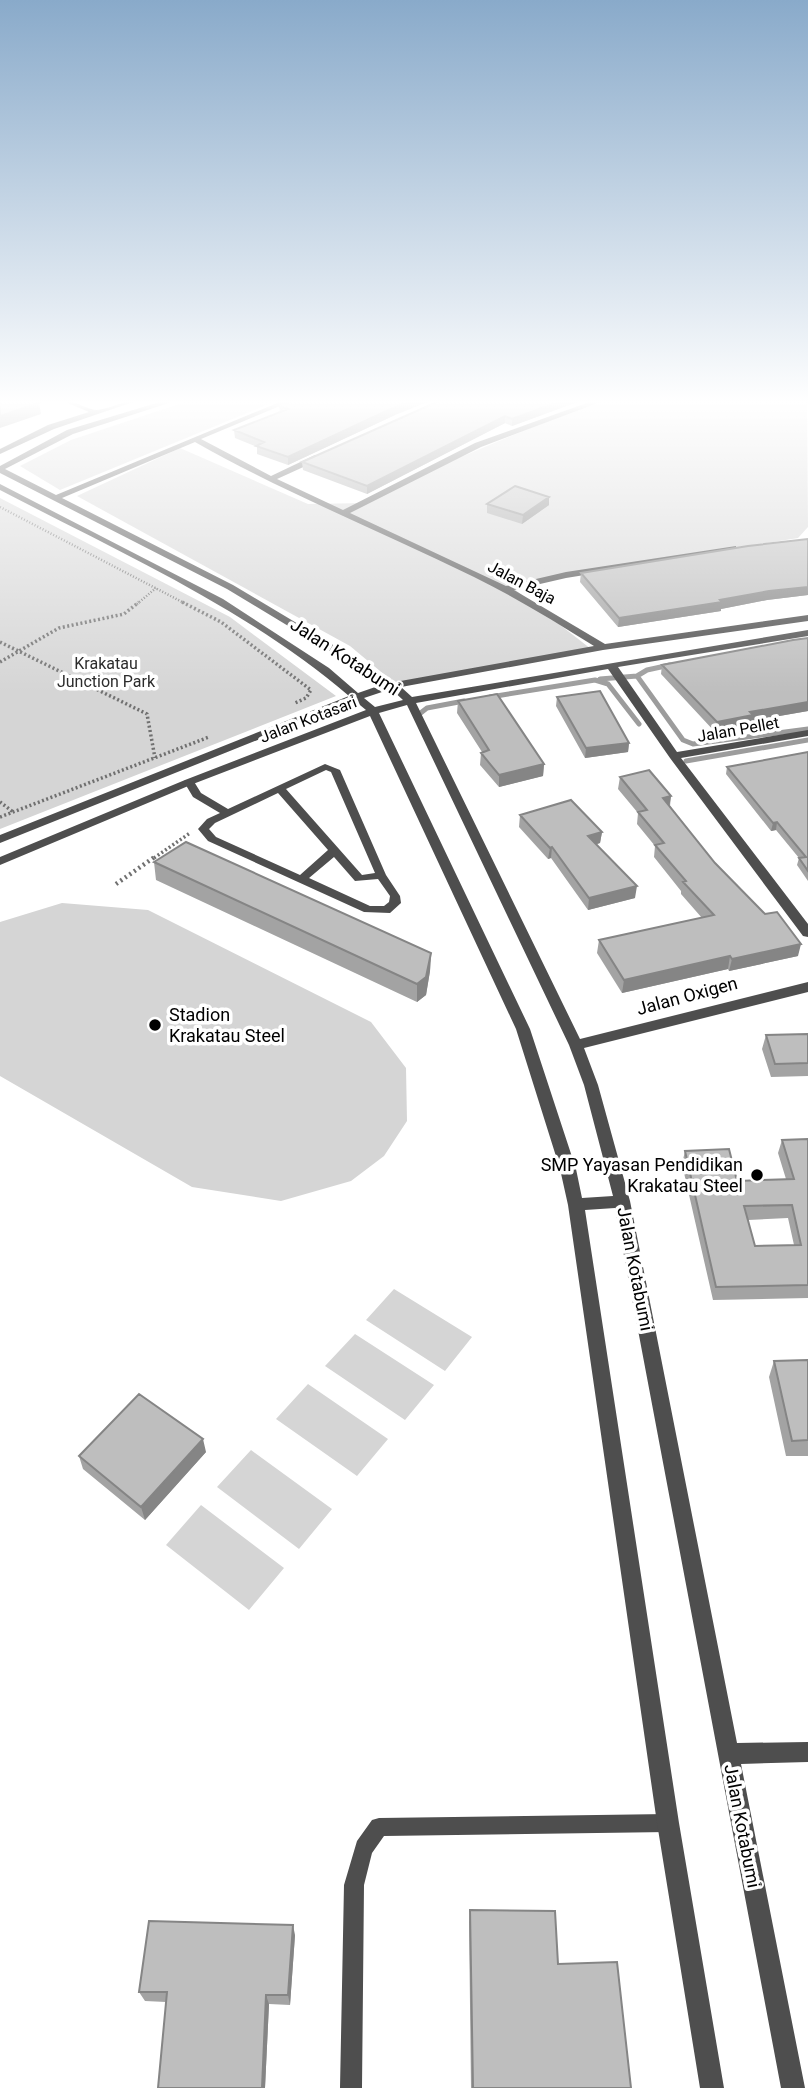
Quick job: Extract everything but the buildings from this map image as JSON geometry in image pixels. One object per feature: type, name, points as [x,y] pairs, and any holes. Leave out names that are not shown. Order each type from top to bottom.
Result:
[{"type":"street","name":"Jalan Kotabumi","points":[[22,498],[220,601],[325,670],[358,696],[373,712],[523,1029],[568,1169],[576,1205],[668,1823],[712,2088]]},
{"type":"street","name":"Jalan Kotabumi","points":[[57,498],[220,582],[393,685],[410,701],[576,1045],[590,1085],[622,1201],[793,2088]]},
{"type":"street","name":"Jalan Baja","points":[[310,498],[503,589],[603,647]]},
{"type":"street","points":[[342,514],[373,498]]},
{"type":"street","points":[[503,589],[566,575],[740,548]]},
{"type":"street","name":"Jalan Kotasari","points":[[0,839],[358,696],[393,685],[603,647],[808,618]]},
{"type":"street","name":"Jalan Kotasari","points":[[0,861],[189,782],[373,712],[410,701],[808,633]]},
{"type":"street","points":[[612,666],[674,756],[808,933]]},
{"type":"street","name":"Jalan Pellet","points":[[674,756],[808,733]]},
{"type":"street","name":"Jalan Oxigen","points":[[576,1045],[808,987]]},
{"type":"street","points":[[576,1205],[622,1201]]},
{"type":"street","points":[[728,1754],[808,1752]]},
{"type":"lane","points":[[326,767],[335,771],[381,875],[395,896],[395,903],[386,910],[368,909],[212,839],[203,829],[211,821],[228,813],[326,767]]},
{"type":"lane","points":[[189,782],[197,794],[228,813]]},
{"type":"lane","points":[[281,790],[359,878],[366,880],[381,875]]},
{"type":"lane","points":[[302,879],[335,849]]},
{"type":"lane","points":[[351,2088],[354,1885],[364,1848],[379,1827],[668,1823]]},
{"type":"path","points":[[0,507],[221,622],[311,690],[306,698],[284,708]]},
{"type":"path","points":[[0,662],[59,628],[124,614],[156,588]]},
{"type":"path","points":[[0,642],[147,715],[155,758]]},
{"type":"path","points":[[0,817],[219,733]]},
{"type":"path","points":[[0,802],[12,812]]},
{"type":"path","points":[[116,884],[192,832],[203,829]]},
{"type":"green space","name":"Krakatau Junction Park","points":[[0,498],[230,617],[336,696],[0,829]]},
{"type":"green space","points":[[81,498],[295,498],[308,504],[366,503],[375,498],[808,498],[808,527],[798,538],[509,585],[591,649],[398,686],[350,646]]},
{"type":"green space","points":[[62,903],[148,910],[371,1022],[406,1068],[407,1121],[384,1156],[351,1181],[281,1201],[192,1187],[0,1076],[0,922]]},
{"type":"green space","points":[[394,1289],[472,1337],[445,1371],[366,1320]]},
{"type":"green space","points":[[355,1334],[434,1385],[405,1420],[325,1366]]},
{"type":"green space","points":[[308,1384],[388,1439],[357,1476],[276,1419]]},
{"type":"green space","points":[[251,1450],[332,1509],[299,1549],[217,1487]]},
{"type":"green space","points":[[201,1505],[284,1568],[249,1610],[166,1545]]},
{"type":"waterway","points":[[637,676],[647,670],[670,665]]},
{"type":"waterway","points":[[600,679],[637,676]]},
{"type":"waterway","points":[[637,676],[683,740],[693,744],[808,729]]},
{"type":"waterway","points":[[490,697],[595,680],[608,684],[639,724]]},
{"type":"waterway","points":[[418,715],[427,708],[464,701]]},
{"type":"waterway","points":[[686,761],[808,740]]},
{"type":"place","name":"Stadion Krakatau Steel","points":[[155,1025]]},
{"type":"place","name":"SMP Yayasan Pendidikan Krakatau Steel","points":[[757,1175]]}]
